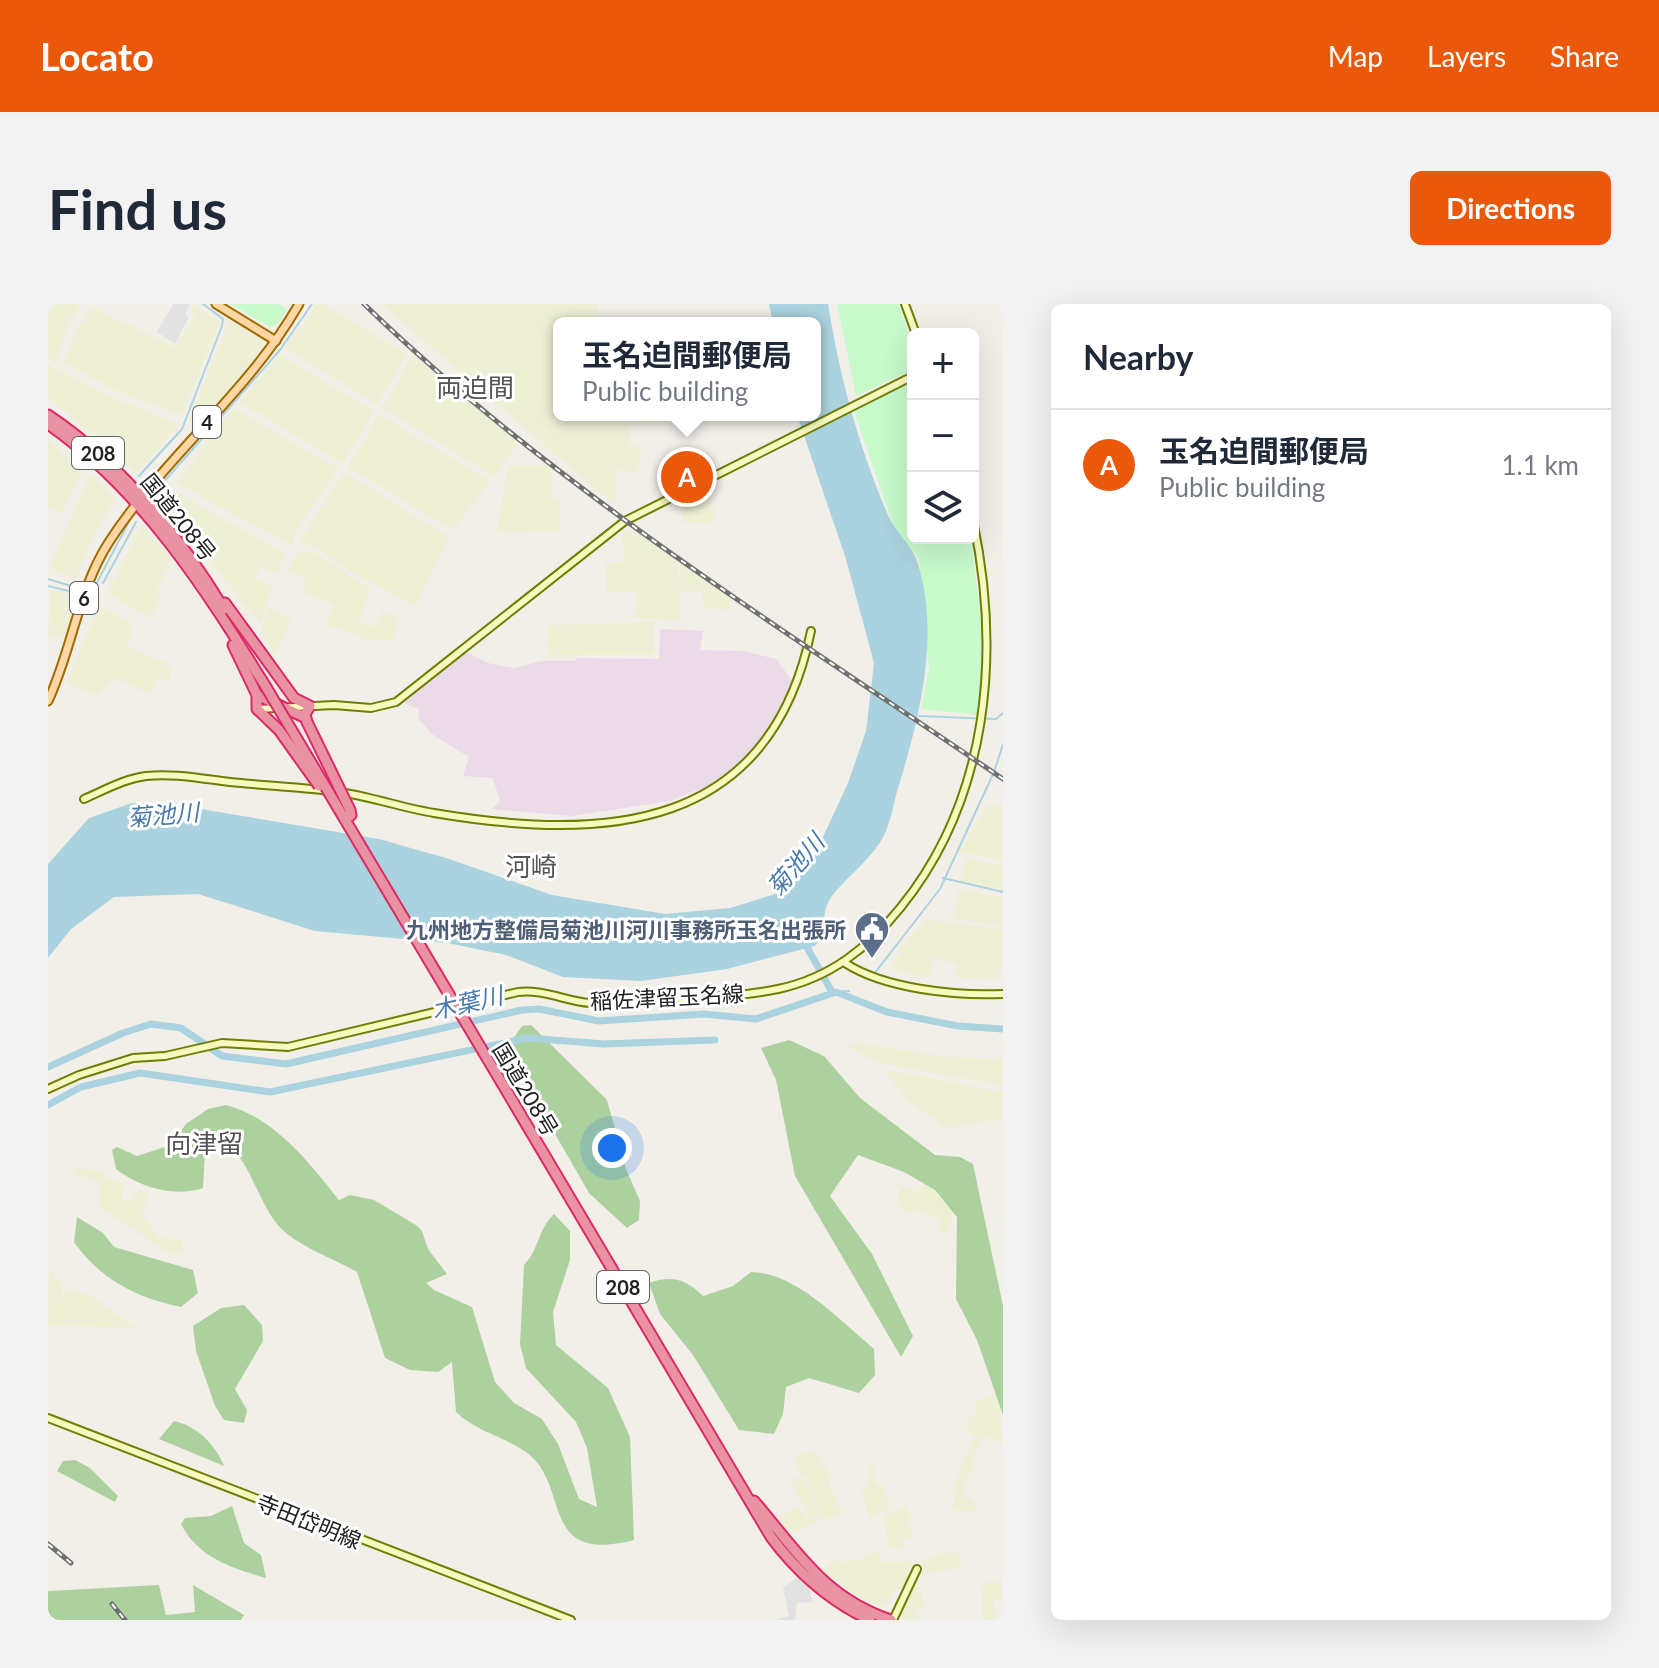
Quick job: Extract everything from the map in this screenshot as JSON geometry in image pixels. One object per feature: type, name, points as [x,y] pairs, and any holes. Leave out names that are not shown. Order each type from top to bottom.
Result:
[{"type":"highway","name":"国道208号","points":[[48,415],[100,455],[197,565],[357,841],[744,1489],[790,1560],[837,1602],[870,1620]]},
{"type":"highway","name":"国道208号","points":[[48,424],[140,500],[253,665]]},
{"type":"highway","points":[[197,565],[294,698],[310,706],[306,720]]},
{"type":"highway","points":[[194,577],[257,695],[257,709],[279,730],[357,841]]},
{"type":"highway","points":[[279,730],[277,718],[286,693],[283,683]]},
{"type":"highway","points":[[257,695],[306,720],[350,810],[351,815],[345,820]]},
{"type":"highway","name":"国道208号","points":[[744,1489],[794,1553],[819,1578],[861,1607],[892,1620]]},
{"type":"main road","points":[[216,304],[276,341],[299,304]]},
{"type":"main road","points":[[905,304],[914,328]]},
{"type":"main road","name":"4","points":[[140,500],[276,341]]},
{"type":"main road","points":[[257,709],[310,706],[371,708],[396,702],[625,521],[907,379]]},
{"type":"main road","name":"6","points":[[48,701],[67,659],[93,571],[140,500]]},
{"type":"main road","name":"稲佐津留玉名線","points":[[48,1089],[133,1058],[165,1056],[233,1042],[288,1047],[531,991],[588,1003],[730,996],[775,990],[816,978],[845,963],[875,937],[912,892],[945,837],[965,790],[982,714],[988,644],[976,544]]},
{"type":"main road","points":[[84,799],[124,781],[163,776],[348,794],[434,813],[494,821],[562,825],[638,818],[691,800],[722,782],[762,748],[793,697],[811,631]]},
{"type":"main road","points":[[845,963],[863,974],[888,982],[971,994],[1003,994]]},
{"type":"main road","name":"寺田岱明線","points":[[48,1418],[571,1620]]},
{"type":"main road","points":[[892,1620],[917,1569]]},
{"type":"shaded area","points":[[173,304],[190,304],[185,314],[189,317],[175,344],[157,332]]},
{"type":"shaded area","points":[[660,629],[703,631],[700,650],[744,651],[776,659],[792,680],[785,706],[768,734],[740,764],[707,786],[670,801],[572,816],[491,809],[500,802],[493,778],[463,776],[469,757],[433,735],[418,718],[419,709],[402,702],[466,652],[488,663],[514,668],[541,661],[575,661],[576,658],[659,659]]},
{"type":"shaded area","points":[[798,1577],[809,1587],[812,1602],[797,1603],[795,1620],[775,1620],[789,1616],[783,1588]]},
{"type":"green space","points":[[48,304],[81,304],[68,326],[55,363],[48,358]]},
{"type":"green space","points":[[193,304],[220,322],[182,416],[110,388],[64,363],[76,332],[92,307],[175,347],[195,316],[190,311]]},
{"type":"green space","points":[[230,304],[278,304],[287,309],[278,324],[270,327]]},
{"type":"green space","points":[[315,304],[323,304],[407,354],[377,405],[285,348],[308,319]]},
{"type":"green space","points":[[381,304],[598,304],[598,317],[553,317],[553,421],[668,423],[630,424],[630,445],[642,447],[640,460],[636,473],[615,469],[616,507]]},
{"type":"green space","points":[[837,304],[899,304],[907,329],[907,373],[856,396]]},
{"type":"green space","points":[[229,320],[265,341],[258,356],[198,425],[189,420]]},
{"type":"green space","points":[[279,354],[374,411],[343,464],[239,402]]},
{"type":"green space","points":[[412,356],[520,441],[494,477],[382,408]]},
{"type":"green space","points":[[48,364],[105,394],[180,425],[136,474],[48,397]]},
{"type":"green space","points":[[907,385],[907,543],[893,525],[854,411]]},
{"type":"green space","points":[[234,408],[339,469],[300,524],[292,546],[176,483]]},
{"type":"green space","points":[[379,414],[490,481],[453,531],[348,467]]},
{"type":"green space","points":[[48,440],[83,469],[62,513],[48,507]]},
{"type":"green space","points":[[551,465],[551,498],[560,498],[560,531],[497,532],[508,466]]},
{"type":"green space","points":[[344,472],[449,537],[416,606],[345,569],[315,547],[298,544]]},
{"type":"green space","points":[[90,474],[116,498],[92,539],[76,579],[49,568]]},
{"type":"green space","points":[[171,489],[285,554],[277,574],[261,566],[255,579],[272,586],[260,624],[162,501]]},
{"type":"green space","points":[[709,496],[715,523],[683,523],[682,506]]},
{"type":"green space","points":[[142,524],[171,560],[156,593],[162,597],[150,619],[107,593]]},
{"type":"green space","points":[[622,532],[642,532],[678,557],[681,620],[636,619],[637,592],[606,592],[605,564],[624,561]]},
{"type":"green space","points":[[908,544],[972,544],[984,646],[978,715],[921,709],[929,669],[919,559]]},
{"type":"green space","points":[[312,551],[371,590],[359,620],[374,627],[383,611],[399,619],[392,640],[367,640],[336,627],[325,627],[335,604],[301,592],[306,580],[288,571],[297,553]]},
{"type":"green space","points":[[680,556],[729,591],[730,610],[703,608],[702,591],[681,593]]},
{"type":"green space","points":[[51,589],[76,597],[66,640],[52,634],[48,641]]},
{"type":"green space","points":[[99,606],[132,623],[127,647],[164,662],[171,668],[170,682],[158,679],[150,695],[115,678],[96,696],[66,683]]},
{"type":"green space","points":[[268,607],[292,620],[275,655],[261,632]]},
{"type":"green space","points":[[654,622],[654,654],[548,655],[549,625]]},
{"type":"green space","points":[[986,805],[1003,806],[1003,860],[959,852]]},
{"type":"green space","points":[[965,859],[1003,865],[1003,890],[962,882]]},
{"type":"green space","points":[[959,889],[1003,897],[1003,927],[954,918]]},
{"type":"green space","points":[[926,919],[1003,930],[1003,961],[998,979],[955,978],[957,964],[932,958],[931,977],[928,978],[890,969],[904,944]]},
{"type":"green space","points":[[531,1025],[607,1100],[626,1169],[640,1201],[639,1220],[627,1228],[589,1193],[528,1087],[501,1056],[522,1026]]},
{"type":"green space","points":[[789,1040],[824,1056],[860,1098],[935,1155],[960,1157],[973,1164],[1003,1306],[1003,1415],[977,1340],[956,1299],[957,1217],[935,1190],[904,1172],[858,1155],[830,1196],[872,1254],[913,1336],[901,1357],[795,1176],[776,1080],[761,1048]]},
{"type":"green space","points":[[851,1042],[942,1056],[1003,1060],[1003,1086],[875,1062],[853,1050],[849,1046]]},
{"type":"green space","points":[[882,1069],[1003,1092],[1003,1118],[946,1129],[909,1101]]},
{"type":"green space","points":[[226,1105],[260,1120],[290,1143],[339,1200],[350,1195],[374,1200],[422,1231],[428,1249],[447,1274],[426,1283],[434,1290],[472,1307],[495,1382],[514,1403],[542,1419],[558,1444],[579,1499],[597,1507],[587,1448],[576,1422],[526,1368],[520,1344],[524,1265],[554,1214],[570,1231],[570,1260],[553,1312],[556,1345],[608,1388],[630,1437],[634,1540],[603,1545],[583,1541],[569,1532],[540,1466],[526,1452],[456,1412],[452,1362],[438,1372],[410,1370],[385,1358],[357,1272],[284,1232],[268,1211],[241,1160],[221,1140],[206,1133],[203,1188],[180,1192],[157,1189],[135,1181],[116,1169],[112,1150],[117,1147],[137,1156],[171,1145],[186,1124],[208,1109]]},
{"type":"green space","points":[[75,1168],[103,1171],[107,1178],[124,1183],[122,1200],[130,1202],[139,1189],[149,1195],[142,1214],[159,1238],[182,1240],[183,1254],[169,1253],[100,1207],[100,1183],[73,1173]]},
{"type":"green space","points":[[926,1179],[956,1199],[948,1234],[938,1229],[940,1220],[915,1210],[911,1214],[896,1204],[900,1190],[896,1184],[919,1192]]},
{"type":"green space","points":[[77,1217],[103,1233],[114,1247],[193,1270],[198,1293],[181,1307],[135,1292],[108,1277],[74,1242]]},
{"type":"green space","points":[[49,1268],[63,1287],[62,1304],[65,1289],[90,1295],[136,1328],[48,1325]]},
{"type":"green space","points":[[751,1272],[768,1274],[801,1289],[874,1349],[875,1375],[859,1393],[809,1378],[786,1387],[783,1414],[774,1434],[739,1430],[693,1355],[660,1314],[649,1283],[664,1279],[678,1280],[703,1296],[733,1286]]},
{"type":"green space","points":[[244,1305],[262,1325],[263,1341],[235,1389],[247,1410],[244,1423],[224,1420],[215,1406],[196,1351],[193,1326],[221,1308]]},
{"type":"green space","points":[[1003,1390],[1000,1418],[1003,1443],[988,1436],[981,1439],[963,1493],[973,1500],[977,1512],[951,1510],[956,1493],[952,1489],[974,1437],[980,1439],[966,1430],[970,1414],[974,1416],[978,1409],[972,1404]]},
{"type":"green space","points":[[174,1421],[204,1437],[216,1450],[224,1466],[159,1439]]},
{"type":"green space","points":[[813,1451],[829,1472],[830,1487],[844,1513],[827,1519],[820,1518],[808,1479],[798,1472],[795,1454]]},
{"type":"green space","points":[[75,1460],[90,1468],[118,1496],[115,1502],[57,1471],[63,1461]]},
{"type":"green space","points":[[869,1465],[875,1465],[875,1485],[883,1485],[890,1508],[869,1518],[861,1490],[869,1486]]},
{"type":"green space","points":[[798,1477],[808,1483],[818,1517],[810,1517],[794,1488],[791,1479]]},
{"type":"green space","points":[[232,1506],[244,1543],[261,1555],[266,1578],[217,1560],[188,1536],[181,1524],[185,1518],[211,1516]]},
{"type":"green space","points":[[906,1506],[913,1521],[909,1522],[912,1537],[904,1539],[903,1560],[901,1547],[890,1548],[883,1517]]},
{"type":"green space","points":[[799,1507],[806,1518],[820,1520],[796,1532],[787,1531],[777,1516]]},
{"type":"green space","points":[[877,1550],[882,1562],[912,1561],[904,1590],[894,1590],[886,1607],[861,1599],[822,1570],[836,1558],[843,1562],[860,1559]]},
{"type":"green space","points":[[958,1551],[962,1567],[922,1575],[920,1564],[924,1559]]},
{"type":"green space","points":[[917,1578],[926,1608],[917,1610],[918,1620],[903,1619],[900,1612]]},
{"type":"green space","points":[[983,1582],[1001,1582],[1002,1599],[995,1600],[994,1609],[1003,1620],[981,1620]]},
{"type":"green space","points":[[159,1585],[166,1615],[195,1612],[193,1585],[244,1615],[241,1620],[48,1620],[48,1591]]},
{"type":"water","name":"菊池川","points":[[769,304],[828,304],[844,384],[859,436],[887,513],[918,564],[927,619],[925,676],[920,704],[888,826],[875,849],[828,902],[821,935],[815,946],[727,969],[641,981],[563,977],[506,955],[447,943],[315,931],[198,894],[114,897],[71,929],[48,958],[48,864],[89,818],[132,803],[177,805],[379,839],[449,859],[552,895],[665,914],[730,908],[775,894],[811,863],[848,783],[866,731],[874,663],[846,559],[799,421],[821,421],[821,317],[772,317]]},
{"type":"waterway","points":[[139,476],[182,429],[222,326],[223,319],[203,304]]},
{"type":"waterway","points":[[154,493],[280,350],[312,304]]},
{"type":"waterway","points":[[92,592],[133,514]]},
{"type":"waterway","points":[[103,583],[136,522]]},
{"type":"waterway","points":[[48,579],[74,587]]},
{"type":"waterway","points":[[48,586],[81,594]]},
{"type":"waterway","points":[[919,716],[996,719],[1003,713]]},
{"type":"waterway","points":[[874,974],[940,889],[994,772],[1003,744]]},
{"type":"waterway","points":[[943,878],[1003,892]]},
{"type":"waterway","points":[[804,942],[832,992]]},
{"type":"waterway","name":"木葉川","points":[[832,992],[849,991]]},
{"type":"waterway","name":"木葉川","points":[[48,1067],[123,1033],[151,1024],[181,1028],[222,1056],[286,1064],[522,1010],[539,1009],[599,1021],[704,1014],[756,1019],[836,992],[887,1012],[958,1026],[1003,1029]]},
{"type":"waterway","points":[[48,1105],[81,1087],[140,1073],[270,1092],[528,1038],[604,1044],[715,1040]]},
{"type":"railway","points":[[364,304],[437,371],[592,496],[755,612],[1003,779]]},
{"type":"railway","points":[[48,1544],[71,1563]]},
{"type":"railway","points":[[112,1604],[125,1620]]},
{"type":"place","name":"玉名迫間郵便局","points":[[687,477]]},
{"type":"place","name":"九州地方整備局菊池川河川事務所玉名出張所","points":[[872,960]]},
{"type":"district","name":"両迫間","points":[[475,387]]},
{"type":"district","name":"河崎","points":[[531,866]]},
{"type":"district","name":"向津留","points":[[204,1143]]}]
